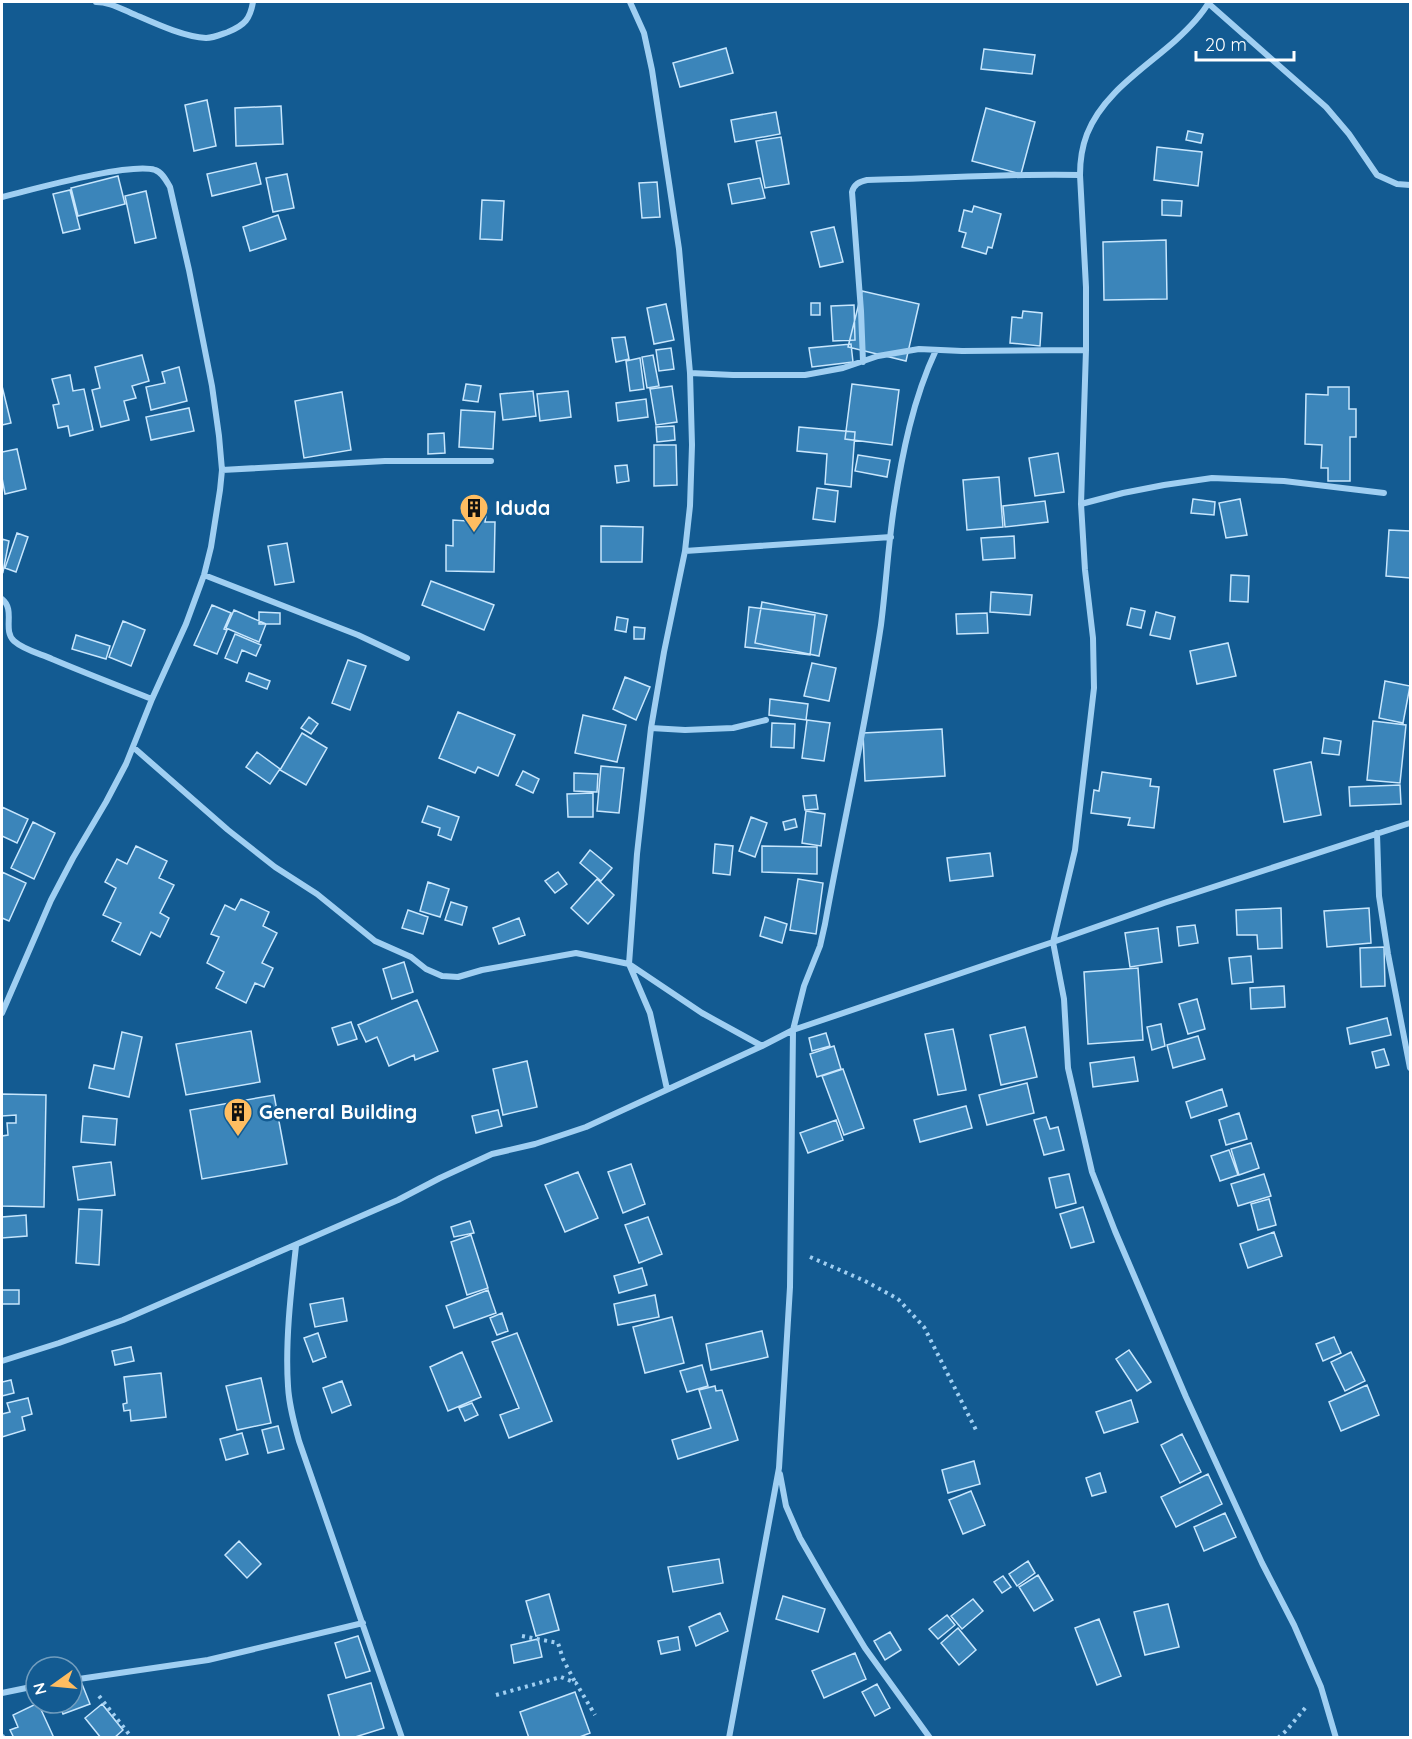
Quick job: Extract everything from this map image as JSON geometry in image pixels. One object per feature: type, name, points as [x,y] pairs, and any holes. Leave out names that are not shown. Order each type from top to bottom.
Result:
[{"type":"street","points":[[96,2],[106,2],[147,20],[205,38],[238,28],[248,20],[253,2]]},
{"type":"street","points":[[630,2],[644,33],[652,70],[679,249],[690,373],[692,445],[685,551],[651,728],[637,854],[629,964],[650,1013],[667,1089]]},
{"type":"street","points":[[1336,1737],[1321,1687],[1294,1625],[1262,1563],[1186,1397],[1115,1231],[1092,1172],[1068,1068],[1064,999],[1053,942],[1075,850],[1094,688],[1093,638],[1084,570],[1081,504],[1086,287],[1081,156],[1087,133],[1106,104],[1134,75],[1182,35],[1208,2],[1326,108],[1349,134],[1377,175],[1397,184],[1410,185]]},
{"type":"street","points":[[2,197],[127,170],[153,169],[163,175],[170,187],[187,259],[213,396],[222,470],[211,547],[186,624],[126,764],[51,900],[2,1014]]},
{"type":"street","points":[[863,362],[852,192],[858,182],[1011,174],[1080,175]]},
{"type":"street","points":[[690,373],[805,375],[843,368],[879,356],[919,349],[1086,350]]},
{"type":"street","points":[[729,1737],[779,1468],[790,1287],[793,1030],[804,986],[820,946],[857,762],[879,638],[894,508],[903,454],[926,370],[936,350]]},
{"type":"street","points":[[222,470],[385,461],[491,461]]},
{"type":"street","points":[[1081,504],[1122,493],[1212,478],[1284,481],[1384,493]]},
{"type":"street","points":[[685,551],[891,537]]},
{"type":"street","points":[[204,574],[358,635],[407,658]]},
{"type":"street","points":[[2,599],[9,609],[9,634],[13,641],[152,699]]},
{"type":"street","points":[[651,728],[685,730],[734,728],[766,720]]},
{"type":"street","points":[[133,747],[228,830],[275,867],[317,894],[375,941],[411,957],[426,969],[442,976],[458,977],[482,970],[576,953],[629,964],[702,1013],[762,1046]]},
{"type":"street","points":[[2,1361],[123,1320],[296,1246],[492,1154],[535,1144],[586,1127],[793,1030],[1174,899],[1410,823]]},
{"type":"street","points":[[1377,833],[1379,896],[1410,1068]]},
{"type":"street","points":[[296,1246],[288,1341],[288,1386],[291,1411],[303,1452],[402,1737]]},
{"type":"street","points":[[779,1468],[786,1506],[805,1548],[865,1648],[930,1737]]},
{"type":"street","points":[[84,1678],[208,1660],[363,1623]]},
{"type":"street","points":[[2,1693],[24,1688]]},
{"type":"path","points":[[790,1248],[865,1281],[898,1299],[924,1327],[976,1430]]},
{"type":"path","points":[[522,1636],[558,1643],[563,1659],[596,1715]]},
{"type":"path","points":[[496,1695],[561,1677],[576,1683]]},
{"type":"path","points":[[84,1678],[132,1737]]},
{"type":"path","points":[[1278,1737],[1286,1731],[1321,1687]]},
{"type":"building","points":[[726,48],[733,73],[680,87],[673,63]]},
{"type":"building","points":[[984,49],[1035,55],[1032,74],[981,69]]},
{"type":"building","points":[[207,100],[216,146],[194,151],[185,105]]},
{"type":"building","points":[[281,106],[283,144],[236,146],[235,108]]},
{"type":"building","points":[[986,108],[1035,122],[1021,174],[972,161]]},
{"type":"building","points":[[776,112],[780,134],[735,142],[731,120]]},
{"type":"building","points":[[1188,131],[1203,134],[1201,143],[1186,140]]},
{"type":"building","points":[[781,137],[789,184],[765,188],[756,141]]},
{"type":"building","points":[[1157,147],[1202,152],[1198,186],[1154,180]]},
{"type":"building","points":[[256,163],[261,184],[212,196],[207,174]]},
{"type":"building","points":[[287,174],[294,208],[273,212],[266,178]]},
{"type":"building","points":[[118,176],[125,204],[78,216],[71,188]]},
{"type":"building","points":[[760,178],[765,198],[732,204],[728,184]]},
{"type":"building","points":[[657,182],[660,217],[642,218],[639,183]]},
{"type":"building","points":[[70,190],[80,229],[63,233],[53,194]]},
{"type":"building","points":[[146,191],[156,238],[135,243],[125,196]]},
{"type":"building","points":[[482,200],[504,201],[502,240],[480,239]]},
{"type":"building","points":[[1162,200],[1182,201],[1181,216],[1162,215]]},
{"type":"building","points":[[974,206],[1001,214],[992,248],[988,247],[986,254],[962,247],[966,233],[959,231],[964,210],[972,212]]},
{"type":"building","points":[[278,215],[286,239],[250,251],[243,227]]},
{"type":"building","points":[[834,227],[843,262],[820,267],[811,232]]},
{"type":"building","points":[[1166,240],[1167,299],[1104,300],[1103,242]]},
{"type":"building","points":[[862,291],[919,304],[906,361],[848,347]]},
{"type":"building","points":[[811,303],[820,303],[820,315],[811,315]]},
{"type":"building","points":[[666,304],[674,340],[654,344],[647,308]]},
{"type":"building","points":[[854,305],[855,340],[833,341],[831,306]]},
{"type":"building","points":[[1023,311],[1042,313],[1040,346],[1010,343],[1012,317],[1022,318]]},
{"type":"building","points":[[625,337],[629,359],[616,362],[612,338]]},
{"type":"building","points":[[851,344],[853,362],[812,367],[809,348]]},
{"type":"building","points":[[671,348],[674,369],[659,371],[656,350]]},
{"type":"building","points":[[142,355],[149,381],[132,386],[136,398],[124,401],[129,420],[101,427],[92,390],[100,388],[95,367]]},
{"type":"building","points":[[653,355],[659,386],[647,388],[642,357]]},
{"type":"building","points":[[640,358],[644,389],[630,391],[626,361]]},
{"type":"building","points":[[179,367],[187,401],[151,410],[146,387],[165,383],[162,372]]},
{"type":"building","points":[[70,375],[73,391],[84,389],[93,430],[70,436],[68,426],[58,428],[53,405],[59,404],[52,379]]},
{"type":"building","points":[[466,384],[481,386],[478,402],[463,400]]},
{"type":"building","points":[[852,384],[899,390],[892,445],[845,439]]},
{"type":"building","points":[[2,386],[11,423],[2,425]]},
{"type":"building","points":[[672,386],[677,422],[656,425],[650,389]]},
{"type":"building","points":[[1328,387],[1349,387],[1349,409],[1356,409],[1356,437],[1350,437],[1350,481],[1328,481],[1328,468],[1321,468],[1322,445],[1305,444],[1306,394],[1328,395]]},
{"type":"building","points":[[533,391],[536,416],[503,420],[500,394]]},
{"type":"building","points":[[568,391],[571,417],[540,421],[537,394]]},
{"type":"building","points":[[342,392],[351,450],[304,458],[295,401]]},
{"type":"building","points":[[646,399],[648,417],[618,421],[616,403]]},
{"type":"building","points":[[189,408],[194,431],[151,440],[146,417]]},
{"type":"building","points":[[461,410],[495,412],[493,449],[459,447]]},
{"type":"building","points":[[674,426],[675,440],[657,442],[656,427]]},
{"type":"building","points":[[799,427],[855,432],[851,487],[825,484],[827,454],[797,451]]},
{"type":"building","points":[[444,433],[445,453],[428,454],[428,434]]},
{"type":"building","points":[[654,445],[676,445],[677,485],[654,486]]},
{"type":"building","points":[[17,449],[26,489],[5,494],[2,478],[2,452]]},
{"type":"building","points":[[1058,453],[1064,492],[1035,496],[1029,458]]},
{"type":"building","points":[[858,455],[890,460],[887,477],[855,471]]},
{"type":"building","points":[[627,465],[629,481],[617,483],[615,466]]},
{"type":"building","points":[[999,477],[1003,527],[967,530],[963,480]]},
{"type":"building","points":[[817,488],[838,491],[835,522],[813,519]]},
{"type":"building","points":[[1193,499],[1215,502],[1214,515],[1191,513]]},
{"type":"building","points":[[1240,499],[1247,535],[1226,538],[1219,503]]},
{"type":"building","points":[[1045,501],[1048,522],[1005,527],[1003,506]]},
{"type":"building","name":"Iduda","points":[[466,516],[486,516],[485,522],[495,522],[494,572],[446,571],[446,545],[453,546],[453,520],[467,521]]},
{"type":"building","points":[[601,526],[643,527],[642,562],[601,562]]},
{"type":"building","points":[[1389,530],[1410,531],[1410,578],[1386,576]]},
{"type":"building","points":[[17,533],[28,537],[16,572],[5,568]]},
{"type":"building","points":[[1014,536],[1015,558],[983,560],[981,538]]},
{"type":"building","points":[[2,539],[9,541],[3,572],[2,571]]},
{"type":"building","points":[[287,543],[294,582],[275,585],[268,546]]},
{"type":"building","points":[[1231,575],[1249,576],[1248,602],[1230,601]]},
{"type":"building","points":[[431,581],[494,605],[484,630],[422,605]]},
{"type":"building","points":[[991,592],[1032,595],[1030,615],[990,612]]},
{"type":"building","points":[[762,602],[827,615],[819,656],[755,643]]},
{"type":"building","points":[[212,605],[231,613],[217,654],[194,645]]},
{"type":"building","points":[[749,607],[815,615],[810,655],[745,647]]},
{"type":"building","points":[[1131,608],[1145,611],[1141,628],[1127,625]]},
{"type":"building","points":[[234,610],[266,624],[259,642],[226,628]]},
{"type":"building","points":[[259,612],[280,613],[280,624],[259,624]]},
{"type":"building","points":[[1156,612],[1175,617],[1170,639],[1150,635]]},
{"type":"building","points":[[987,613],[988,633],[957,634],[956,614]]},
{"type":"building","points":[[617,617],[628,619],[626,632],[615,630]]},
{"type":"building","points":[[123,621],[145,630],[131,666],[109,657]]},
{"type":"building","points":[[634,627],[645,628],[644,639],[634,639]]},
{"type":"building","points":[[235,634],[261,645],[256,656],[242,650],[237,663],[225,658]]},
{"type":"building","points":[[76,635],[110,646],[106,659],[72,649]]},
{"type":"building","points":[[1228,643],[1236,676],[1197,684],[1190,651]]},
{"type":"building","points":[[348,660],[366,666],[350,710],[332,703]]},
{"type":"building","points":[[812,663],[836,668],[829,701],[804,696]]},
{"type":"building","points":[[249,673],[270,681],[267,689],[246,681]]},
{"type":"building","points":[[625,677],[650,687],[636,720],[613,709]]},
{"type":"building","points":[[1385,681],[1410,686],[1403,723],[1379,718]]},
{"type":"building","points":[[770,699],[808,704],[806,720],[769,715]]},
{"type":"building","points":[[458,712],[515,735],[498,776],[478,767],[475,773],[439,758]]},
{"type":"building","points":[[583,715],[626,725],[617,762],[575,753]]},
{"type":"building","points":[[309,717],[318,724],[311,734],[301,728]]},
{"type":"building","points":[[807,720],[830,723],[824,761],[802,758]]},
{"type":"building","points":[[1373,721],[1406,725],[1400,783],[1367,780]]},
{"type":"building","points":[[772,723],[795,724],[794,748],[771,747]]},
{"type":"building","points":[[942,729],[945,776],[865,781],[863,733]]},
{"type":"building","points":[[302,733],[327,748],[306,785],[280,770]]},
{"type":"building","points":[[1324,738],[1341,741],[1339,755],[1322,753]]},
{"type":"building","points":[[257,752],[280,769],[270,784],[246,767]]},
{"type":"building","points":[[1311,762],[1321,815],[1284,822],[1274,770]]},
{"type":"building","points":[[601,766],[624,768],[619,813],[597,811]]},
{"type":"building","points":[[523,771],[539,779],[533,793],[516,785]]},
{"type":"building","points":[[1102,772],[1151,779],[1150,786],[1159,787],[1154,828],[1128,825],[1130,818],[1091,813],[1094,790],[1099,791]]},
{"type":"building","points":[[574,773],[598,774],[597,792],[574,791]]},
{"type":"building","points":[[1400,785],[1401,804],[1350,806],[1349,787]]},
{"type":"building","points":[[593,793],[593,817],[568,817],[567,794]]},
{"type":"building","points":[[816,795],[818,809],[805,810],[803,796]]},
{"type":"building","points":[[428,806],[459,817],[451,840],[438,835],[440,828],[422,822]]},
{"type":"building","points":[[2,807],[28,819],[17,843],[2,836]]},
{"type":"building","points":[[806,811],[825,814],[821,846],[802,843]]},
{"type":"building","points":[[751,817],[767,823],[755,857],[739,851]]},
{"type":"building","points":[[795,819],[797,827],[785,830],[783,822]]},
{"type":"building","points":[[33,822],[55,833],[34,879],[11,868]]},
{"type":"building","points":[[715,844],[733,846],[730,875],[713,873]]},
{"type":"building","points":[[136,846],[167,861],[159,878],[174,885],[160,913],[169,918],[160,937],[151,932],[140,955],[112,941],[121,923],[103,915],[116,888],[105,882],[117,859],[127,864]]},
{"type":"building","points":[[762,846],[817,847],[817,874],[762,872]]},
{"type":"building","points":[[590,850],[612,868],[601,881],[580,863]]},
{"type":"building","points":[[990,853],[993,876],[950,881],[947,858]]},
{"type":"building","points":[[2,872],[26,883],[9,921],[2,918]]},
{"type":"building","points":[[558,872],[567,884],[555,893],[545,881]]},
{"type":"building","points":[[597,879],[614,895],[588,924],[571,908]]},
{"type":"building","points":[[798,879],[823,883],[816,934],[790,930]]},
{"type":"building","points":[[428,882],[449,889],[440,917],[420,911]]},
{"type":"building","points":[[241,899],[269,912],[263,926],[277,933],[262,963],[273,968],[264,987],[255,983],[246,1003],[216,988],[224,972],[207,963],[219,937],[211,934],[225,905],[235,910]]},
{"type":"building","points":[[451,902],[467,907],[462,925],[445,920]]},
{"type":"building","points":[[1281,908],[1282,948],[1258,949],[1257,935],[1237,935],[1236,910]]},
{"type":"building","points":[[1369,908],[1371,943],[1327,947],[1324,911]]},
{"type":"building","points":[[408,910],[428,917],[423,934],[402,928]]},
{"type":"building","points":[[765,917],[787,924],[782,943],[760,936]]},
{"type":"building","points":[[519,918],[525,935],[499,944],[493,928]]},
{"type":"building","points":[[1195,925],[1198,943],[1179,946],[1177,927]]},
{"type":"building","points":[[1158,928],[1162,962],[1130,967],[1125,933]]},
{"type":"building","points":[[1384,947],[1385,986],[1361,987],[1360,948]]},
{"type":"building","points":[[1251,956],[1253,982],[1232,984],[1229,958]]},
{"type":"building","points":[[404,962],[413,992],[392,999],[383,969]]},
{"type":"building","points":[[1138,968],[1143,1040],[1088,1044],[1084,972]]},
{"type":"building","points":[[1284,986],[1285,1007],[1251,1009],[1250,988]]},
{"type":"building","points":[[1197,999],[1205,1029],[1188,1034],[1179,1004]]},
{"type":"building","points":[[417,1000],[438,1051],[415,1060],[414,1055],[389,1066],[377,1037],[366,1042],[358,1025]]},
{"type":"building","points":[[1387,1018],[1391,1035],[1350,1044],[1347,1028]]},
{"type":"building","points":[[351,1022],[357,1039],[338,1045],[332,1028]]},
{"type":"building","points":[[1161,1024],[1165,1046],[1152,1050],[1147,1027]]},
{"type":"building","points":[[1025,1027],[1037,1077],[1001,1085],[990,1035]]},
{"type":"building","points":[[953,1029],[966,1090],[938,1095],[925,1034]]},
{"type":"building","points":[[251,1031],[260,1082],[186,1095],[176,1044]]},
{"type":"building","points":[[122,1032],[142,1037],[129,1097],[89,1088],[94,1065],[114,1069]]},
{"type":"building","points":[[826,1033],[830,1046],[812,1051],[809,1038]]},
{"type":"building","points":[[1198,1036],[1205,1059],[1173,1068],[1167,1045]]},
{"type":"building","points":[[834,1046],[841,1069],[817,1077],[810,1054]]},
{"type":"building","points":[[1384,1049],[1389,1065],[1376,1068],[1372,1052]]},
{"type":"building","points":[[1134,1057],[1138,1081],[1093,1087],[1090,1063]]},
{"type":"building","points":[[527,1061],[537,1107],[503,1115],[493,1069]]},
{"type":"building","points":[[843,1069],[864,1128],[844,1135],[822,1076]]},
{"type":"building","points":[[1027,1083],[1034,1113],[987,1125],[979,1095]]},
{"type":"building","points":[[1222,1089],[1227,1106],[1191,1118],[1186,1102]]},
{"type":"building","points":[[2,1094],[46,1095],[44,1207],[2,1206],[2,1136],[8,1135],[7,1123],[16,1123],[16,1115],[2,1116]]},
{"type":"building","name":"General Building","points":[[274,1095],[287,1164],[202,1179],[190,1110]]},
{"type":"building","points":[[966,1106],[972,1128],[920,1142],[914,1120]]},
{"type":"building","points":[[498,1110],[502,1126],[476,1133],[472,1116]]},
{"type":"building","points":[[1239,1113],[1247,1139],[1226,1145],[1219,1120]]},
{"type":"building","points":[[83,1116],[117,1119],[115,1145],[81,1142]]},
{"type":"building","points":[[1046,1117],[1050,1129],[1058,1127],[1064,1150],[1044,1155],[1034,1120]]},
{"type":"building","points":[[836,1120],[843,1140],[808,1153],[800,1133]]},
{"type":"building","points":[[1251,1143],[1259,1168],[1239,1175],[1231,1149]]},
{"type":"building","points":[[1229,1150],[1238,1175],[1220,1181],[1211,1156]]},
{"type":"building","points":[[111,1162],[115,1195],[78,1200],[73,1167]]},
{"type":"building","points":[[631,1164],[645,1204],[623,1213],[608,1172]]},
{"type":"building","points":[[578,1172],[598,1218],[565,1232],[545,1185]]},
{"type":"building","points":[[1069,1174],[1076,1203],[1056,1208],[1049,1178]]},
{"type":"building","points":[[1264,1174],[1271,1196],[1238,1206],[1231,1184]]},
{"type":"building","points":[[1269,1199],[1276,1225],[1258,1230],[1251,1204]]},
{"type":"building","points":[[1083,1207],[1094,1242],[1071,1248],[1060,1214]]},
{"type":"building","points":[[79,1209],[102,1210],[99,1265],[76,1263]]},
{"type":"building","points":[[26,1215],[27,1236],[2,1238],[2,1217]]},
{"type":"building","points":[[648,1217],[662,1254],[639,1263],[625,1225]]},
{"type":"building","points":[[470,1221],[474,1233],[454,1237],[451,1227]]},
{"type":"building","points":[[1274,1232],[1282,1256],[1248,1268],[1240,1244]]},
{"type":"building","points":[[471,1235],[488,1288],[467,1295],[451,1242]]},
{"type":"building","points":[[642,1268],[647,1285],[619,1293],[614,1276]]},
{"type":"building","points":[[2,1290],[19,1290],[19,1304],[2,1304]]},
{"type":"building","points":[[488,1290],[496,1313],[454,1328],[446,1306]]},
{"type":"building","points":[[655,1295],[659,1317],[618,1325],[614,1304]]},
{"type":"building","points":[[343,1298],[347,1321],[315,1327],[310,1304]]},
{"type":"building","points":[[502,1313],[508,1331],[497,1335],[490,1318]]},
{"type":"building","points":[[672,1317],[684,1363],[645,1373],[633,1327]]},
{"type":"building","points":[[762,1331],[768,1357],[711,1370],[706,1344]]},
{"type":"building","points":[[318,1333],[326,1357],[313,1362],[304,1338]]},
{"type":"building","points":[[517,1333],[552,1421],[509,1438],[500,1415],[519,1408],[492,1342]]},
{"type":"building","points":[[1334,1337],[1341,1353],[1323,1361],[1316,1344]]},
{"type":"building","points":[[131,1347],[134,1361],[115,1365],[112,1351]]},
{"type":"building","points":[[1129,1350],[1151,1382],[1137,1391],[1116,1359]]},
{"type":"building","points":[[462,1352],[481,1397],[448,1411],[430,1367]]},
{"type":"building","points":[[1351,1352],[1365,1381],[1345,1391],[1331,1362]]},
{"type":"building","points":[[702,1365],[708,1386],[687,1392],[680,1371]]},
{"type":"building","points":[[161,1373],[166,1417],[131,1421],[130,1410],[124,1411],[123,1404],[127,1403],[124,1377]]},
{"type":"building","points":[[261,1378],[271,1423],[237,1430],[226,1386]]},
{"type":"building","points":[[11,1380],[14,1393],[2,1396],[2,1382]]},
{"type":"building","points":[[342,1381],[351,1405],[332,1413],[323,1388]]},
{"type":"building","points":[[1367,1385],[1379,1415],[1341,1431],[1329,1402]]},
{"type":"building","points":[[715,1386],[716,1391],[722,1390],[738,1440],[678,1459],[672,1440],[711,1428],[699,1390]]},
{"type":"building","points":[[28,1398],[32,1414],[22,1417],[25,1430],[2,1437],[2,1414],[10,1412],[7,1403]]},
{"type":"building","points":[[1131,1400],[1138,1422],[1104,1433],[1096,1412]]},
{"type":"building","points":[[472,1403],[478,1415],[465,1421],[459,1408]]},
{"type":"building","points":[[278,1426],[284,1449],[268,1453],[262,1430]]},
{"type":"building","points":[[242,1433],[248,1454],[226,1460],[220,1439]]},
{"type":"building","points":[[1182,1434],[1201,1472],[1180,1483],[1161,1445]]},
{"type":"building","points":[[974,1461],[980,1484],[948,1493],[942,1470]]},
{"type":"building","points":[[1100,1473],[1106,1492],[1092,1496],[1086,1478]]},
{"type":"building","points":[[1208,1474],[1222,1504],[1176,1527],[1161,1497]]},
{"type":"building","points":[[971,1491],[985,1525],[963,1534],[949,1500]]},
{"type":"building","points":[[1225,1513],[1236,1537],[1204,1551],[1194,1527]]},
{"type":"building","points":[[239,1541],[261,1564],[247,1578],[225,1555]]},
{"type":"building","points":[[719,1559],[723,1583],[673,1592],[668,1567]]},
{"type":"building","points":[[1028,1561],[1035,1573],[1017,1586],[1009,1574]]},
{"type":"building","points":[[1038,1575],[1053,1600],[1034,1611],[1019,1587]]},
{"type":"building","points":[[1003,1576],[1011,1587],[1002,1593],[994,1582]]},
{"type":"building","points":[[549,1594],[559,1630],[536,1636],[526,1601]]},
{"type":"building","points":[[783,1596],[825,1609],[818,1632],[776,1619]]},
{"type":"building","points":[[973,1599],[983,1611],[962,1629],[951,1616]]},
{"type":"building","points":[[1168,1604],[1179,1647],[1145,1655],[1134,1612]]},
{"type":"building","points":[[720,1613],[728,1631],[696,1646],[689,1627]]},
{"type":"building","points":[[947,1615],[955,1625],[938,1639],[929,1629]]},
{"type":"building","points":[[1099,1619],[1121,1676],[1097,1685],[1075,1628]]},
{"type":"building","points":[[958,1628],[976,1650],[959,1665],[941,1643]]},
{"type":"building","points":[[890,1632],[901,1650],[885,1660],[874,1641]]},
{"type":"building","points":[[358,1636],[370,1671],[346,1678],[335,1643]]},
{"type":"building","points":[[678,1637],[680,1650],[661,1654],[658,1641]]},
{"type":"building","points":[[538,1639],[542,1657],[514,1663],[511,1645]]},
{"type":"building","points":[[855,1653],[866,1679],[824,1698],[812,1671]]},
{"type":"building","points":[[371,1683],[384,1728],[352,1738],[340,1738],[328,1695]]},
{"type":"building","points":[[877,1684],[890,1708],[875,1716],[862,1692]]},
{"type":"building","points":[[84,1689],[90,1704],[84,1706]]},
{"type":"building","points":[[575,1692],[590,1733],[577,1738],[529,1738],[520,1712]]},
{"type":"building","points":[[102,1704],[123,1730],[114,1738],[101,1738],[85,1718]]},
{"type":"building","points":[[24,1710],[24,1715],[43,1715],[54,1738],[14,1738],[10,1730],[18,1727],[13,1715]]},
{"type":"place","name":"Iduda","points":[[474,534]]},
{"type":"place","name":"General Building","points":[[238,1138]]}]
